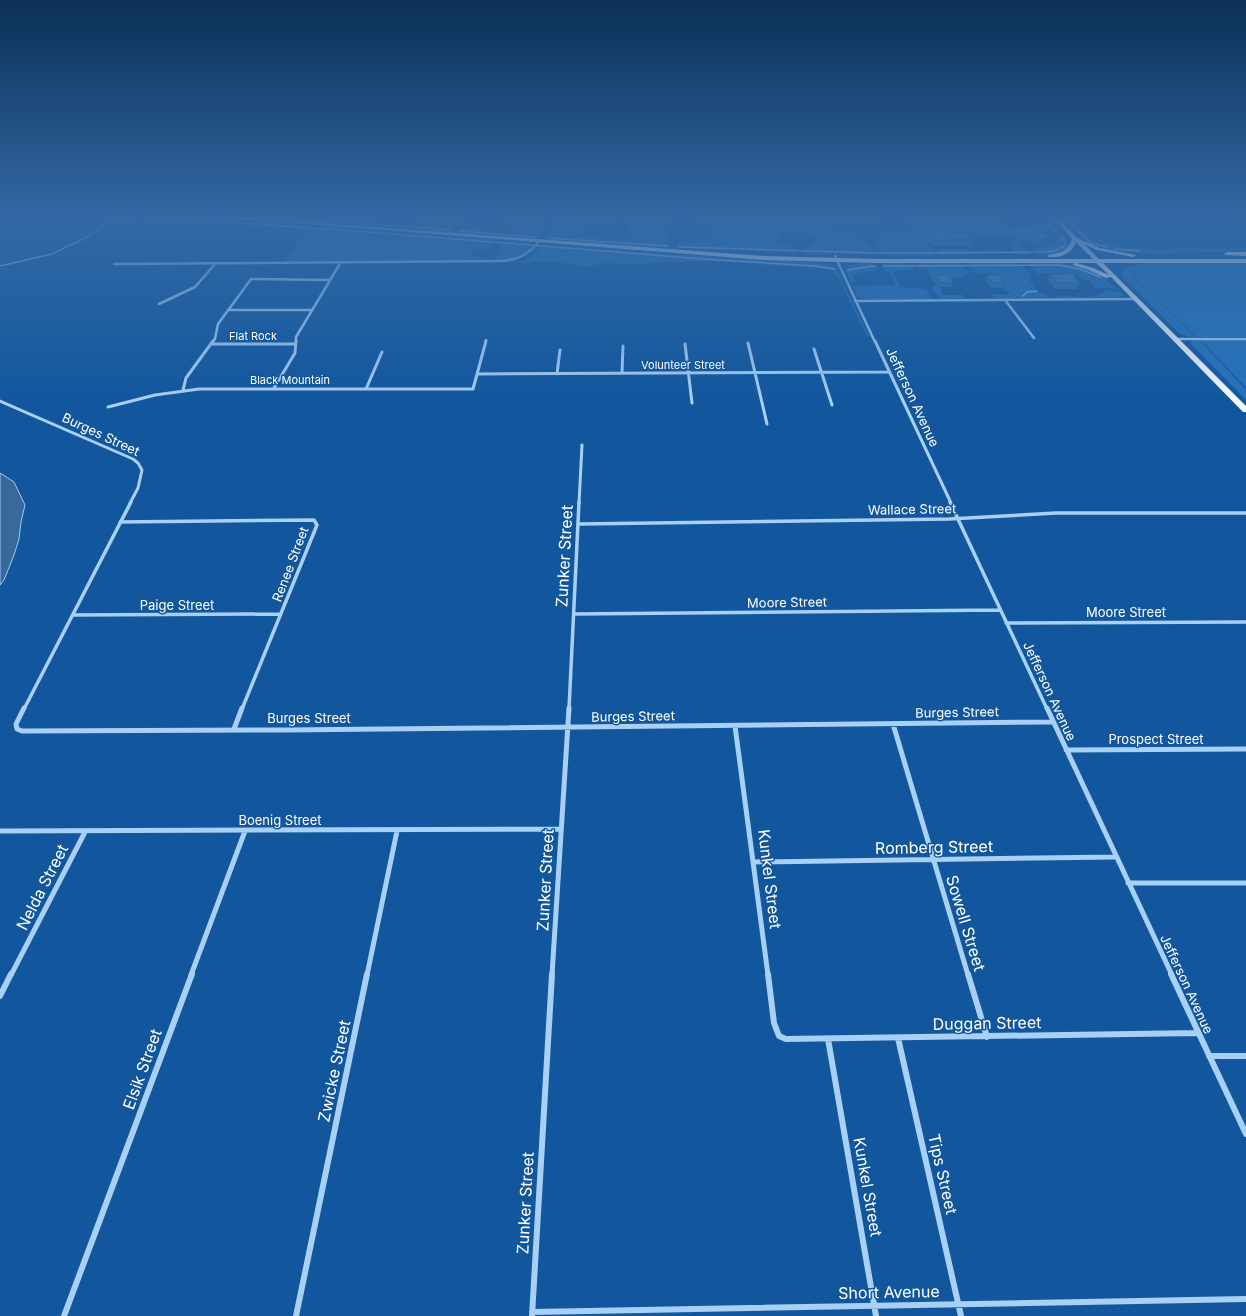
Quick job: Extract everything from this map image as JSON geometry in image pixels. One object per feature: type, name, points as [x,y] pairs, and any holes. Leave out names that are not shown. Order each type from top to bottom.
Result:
[{"type":"main road","points":[[1110,278],[1120,284]]},
{"type":"main road","points":[[1114,278],[1177,339],[1246,410]]},
{"type":"main road","points":[[1118,278],[1120,284]]},
{"type":"street","points":[[159,304],[195,287],[203,278]]},
{"type":"street","name":"Jefferson Avenue","points":[[845,278],[1051,722],[1066,750],[1246,1134]]},
{"type":"street","points":[[183,390],[186,378],[215,339],[218,324],[251,279],[330,280]]},
{"type":"street","points":[[274,388],[295,353],[294,344],[296,337],[330,280]]},
{"type":"street","points":[[855,300],[1136,299]]},
{"type":"street","points":[[1005,300],[1034,338]]},
{"type":"street","points":[[228,310],[312,310]]},
{"type":"street","points":[[1177,339],[1246,338]]},
{"type":"street","points":[[477,374],[486,340]]},
{"type":"street","points":[[748,343],[767,424]]},
{"type":"street","name":"Flat Rock","points":[[212,344],[294,344]]},
{"type":"street","points":[[684,344],[692,403]]},
{"type":"street","points":[[622,346],[622,373]]},
{"type":"street","points":[[814,349],[820,372],[832,405]]},
{"type":"street","points":[[556,374],[560,350]]},
{"type":"street","points":[[366,388],[382,352]]},
{"type":"street","name":"Volunteer Street","points":[[477,374],[888,372]]},
{"type":"street","name":"Black Mountain","points":[[108,407],[132,399],[183,390],[274,388],[473,389],[477,374]]},
{"type":"street","name":"Burges Street","points":[[0,401],[138,463],[142,470],[138,488],[16,724],[17,729],[285,730],[1051,722]]},
{"type":"street","name":"Zunker Street","points":[[532,1314],[560,830],[575,614],[582,445]]},
{"type":"street","name":"Wallace Street","points":[[579,524],[957,518],[1056,513],[1246,513]]},
{"type":"street","name":"Renee Street","points":[[120,522],[314,520],[317,526],[234,729]]},
{"type":"street","name":"Moore Street","points":[[575,614],[1000,610]]},
{"type":"street","name":"Paige Street","points":[[73,615],[281,614]]},
{"type":"street","name":"Moore Street","points":[[1006,623],[1246,622]]},
{"type":"street","name":"Sowell Street","points":[[893,724],[987,1037]]},
{"type":"street","name":"Kunkel Street","points":[[735,726],[774,1023],[778,1036]]},
{"type":"street","name":"Prospect Street","points":[[1066,750],[1246,749]]},
{"type":"street","name":"Boenig Street","points":[[0,831],[560,830]]},
{"type":"street","name":"Elsik Street","points":[[64,1316],[245,831]]},
{"type":"street","name":"Zwicke Street","points":[[296,1316],[397,831]]},
{"type":"street","name":"Nelda Street","points":[[0,996],[85,832]]},
{"type":"street","name":"Romberg Street","points":[[754,862],[1115,857]]},
{"type":"street","points":[[1128,883],[1246,883]]},
{"type":"street","name":"Duggan Street","points":[[778,1036],[786,1039],[828,1039],[1092,1034],[1198,1034]]},
{"type":"street","name":"Tips Street","points":[[898,1038],[961,1316]]},
{"type":"street","name":"Kunkel Street","points":[[828,1039],[876,1316]]},
{"type":"street","points":[[1209,1056],[1246,1056]]},
{"type":"street","name":"Short Avenue","points":[[532,1314],[874,1306],[1246,1300]]},
{"type":"shaded area","points":[[839,278],[841,278],[869,336],[867,336]]},
{"type":"shaded area","points":[[849,278],[854,278],[856,282],[850,282]]},
{"type":"shaded area","points":[[893,278],[896,278],[900,286],[906,288],[926,289],[932,299],[864,299],[858,297],[853,286],[896,285]]},
{"type":"shaded area","points":[[932,278],[951,278],[935,280],[942,290],[941,293],[945,295],[963,295],[963,293],[965,298],[940,299],[931,286],[936,285]]},
{"type":"shaded area","points":[[999,278],[1031,278],[1029,279],[1037,291],[1039,293],[1045,293],[1043,294],[1049,297],[995,298],[991,294],[1008,295],[1007,294],[1011,292],[1004,290]]},
{"type":"shaded area","points":[[1081,278],[1098,278],[1108,288],[1092,288],[1095,286],[1089,281]]},
{"type":"shaded area","points":[[1098,278],[1104,278],[1117,289],[1109,288]]},
{"type":"shaded area","points":[[1135,278],[1196,337],[1186,336],[1179,333],[1124,279]]},
{"type":"shaded area","points":[[1136,278],[1246,278],[1246,337],[1197,337]]},
{"type":"shaded area","points":[[1105,290],[1110,290],[1118,296],[1111,290],[1120,292],[1124,295],[1120,297],[1058,298],[1055,297],[1089,297],[1101,294]]},
{"type":"shaded area","points":[[1200,340],[1246,390],[1246,400],[1191,344],[1191,341]]},
{"type":"shaded area","points":[[1201,340],[1246,340],[1246,388]]},
{"type":"shaded area","points":[[0,473],[14,482],[25,505],[19,539],[14,555],[4,580],[0,585]]},
{"type":"building","points":[[938,278],[950,278],[953,283],[941,283]]},
{"type":"building","points":[[990,278],[1001,278],[1005,283],[994,283]]},
{"type":"building","points":[[1054,278],[1076,278],[1080,283],[1058,283]]},
{"type":"waterway","points":[[1023,296],[1027,292],[1037,291]]}]
